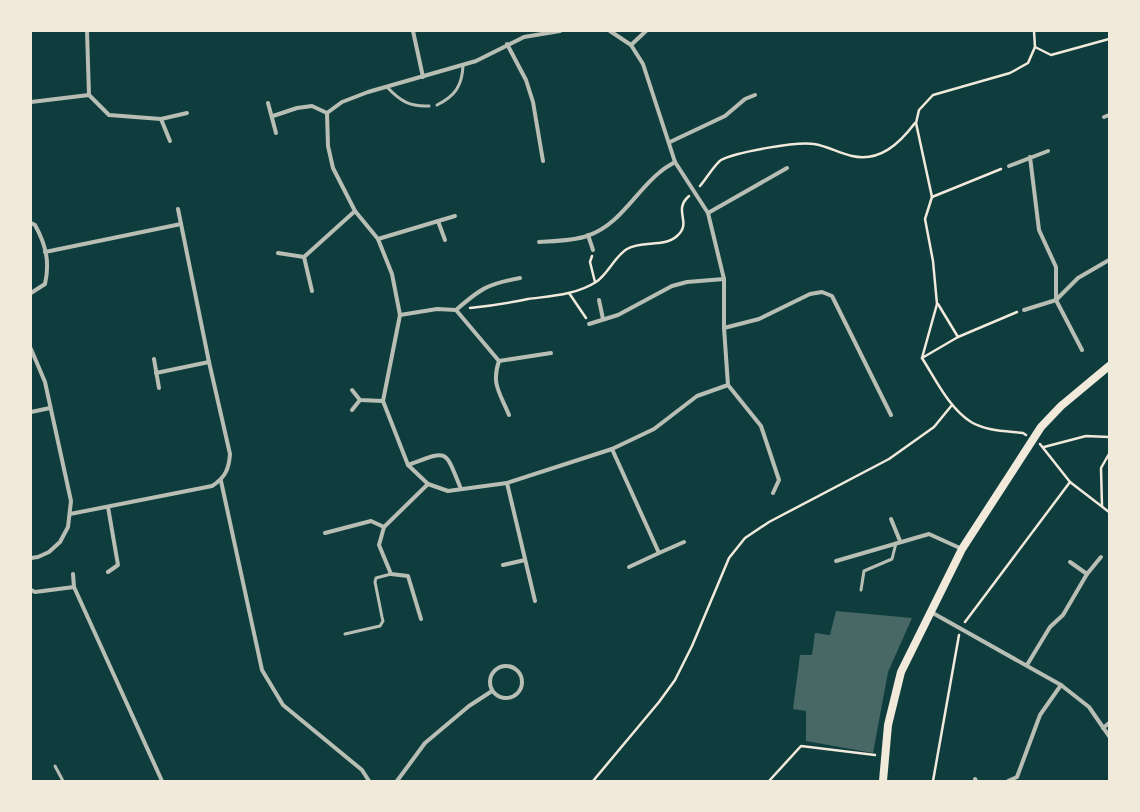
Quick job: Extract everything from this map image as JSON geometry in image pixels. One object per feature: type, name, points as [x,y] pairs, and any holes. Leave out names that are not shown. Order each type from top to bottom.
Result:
[{"type":"main road","points":[[883,781],[884,755],[888,725],[901,672],[962,549],[1040,427],[1061,406],[1109,366]]},
{"type":"street","points":[[87,31],[89,96],[109,115],[161,119],[187,113]]},
{"type":"street","points":[[412,31],[423,77]]},
{"type":"street","points":[[327,112],[342,102],[387,87],[476,62],[507,44],[524,37],[560,31]]},
{"type":"street","points":[[610,31],[631,46],[643,64],[670,142],[675,162],[708,213],[724,279],[724,328],[728,385],[761,426],[779,480],[773,493]]},
{"type":"street","points":[[631,46],[646,31]]},
{"type":"street","points":[[507,44],[526,80],[533,102],[543,161]]},
{"type":"street","points":[[670,142],[725,116],[745,99],[755,95]]},
{"type":"street","points":[[31,102],[89,96]]},
{"type":"street","points":[[268,103],[273,116],[276,133]]},
{"type":"street","points":[[273,116],[297,108],[312,106],[327,112]]},
{"type":"street","points":[[327,112],[328,146],[334,168],[355,211],[378,239],[392,274],[400,315],[383,401],[408,465],[428,484],[448,490],[507,483],[612,449],[654,429],[697,396],[728,385]]},
{"type":"street","points":[[1104,117],[1109,115]]},
{"type":"street","points":[[161,119],[170,141]]},
{"type":"street","points":[[1009,166],[1048,151]]},
{"type":"street","points":[[1030,157],[1039,230],[1056,267],[1056,300],[1082,350]]},
{"type":"street","points":[[539,242],[570,239],[588,235],[615,220],[661,170],[675,162]]},
{"type":"street","points":[[708,213],[787,168]]},
{"type":"street","points":[[70,514],[212,486],[221,481],[229,468],[230,454],[209,362],[178,209]]},
{"type":"street","points":[[304,257],[355,211]]},
{"type":"street","points":[[378,239],[455,216]]},
{"type":"street","points":[[438,222],[445,240]]},
{"type":"street","points":[[31,224],[35,225],[43,240],[48,268],[45,284],[31,293]]},
{"type":"street","points":[[45,252],[180,224]]},
{"type":"street","points":[[588,235],[594,250]]},
{"type":"street","points":[[278,253],[304,257]]},
{"type":"street","points":[[304,257],[312,291]]},
{"type":"street","points":[[1024,310],[1056,300],[1078,278],[1109,260]]},
{"type":"street","points":[[400,315],[437,309],[456,310],[479,290],[500,281],[520,278]]},
{"type":"street","points":[[589,324],[618,315],[672,286],[687,282],[724,279]]},
{"type":"street","points":[[724,328],[759,319],[810,294],[822,292],[832,296],[891,415]]},
{"type":"street","points":[[599,300],[603,319]]},
{"type":"street","points":[[456,310],[499,361]]},
{"type":"street","points":[[31,348],[45,382],[71,501],[68,527],[60,542],[49,552],[38,557],[31,558]]},
{"type":"street","points":[[499,361],[551,353]]},
{"type":"street","points":[[154,359],[159,388]]},
{"type":"street","points":[[499,361],[495,375],[497,388],[509,415]]},
{"type":"street","points":[[156,373],[209,362]]},
{"type":"street","points":[[352,390],[360,400],[383,401]]},
{"type":"street","points":[[352,410],[360,400]]},
{"type":"street","points":[[31,412],[50,408]]},
{"type":"street","points":[[612,449],[659,553]]},
{"type":"street","points":[[408,465],[440,454],[445,456],[449,460],[461,489]]},
{"type":"street","points":[[221,481],[262,670],[283,705],[362,770],[369,781]]},
{"type":"street","points":[[507,483],[534,601]]},
{"type":"street","points":[[421,619],[408,576],[391,574],[379,545],[384,527],[428,484]]},
{"type":"street","points":[[108,507],[118,564],[108,572]]},
{"type":"street","points":[[891,519],[898,542]]},
{"type":"street","points":[[325,533],[371,521],[384,527]]},
{"type":"street","points":[[836,561],[929,534],[962,549]]},
{"type":"street","points":[[629,567],[684,542]]},
{"type":"street","points":[[1027,665],[1050,628],[1064,615],[1087,574],[1101,557]]},
{"type":"street","points":[[503,565],[525,560]]},
{"type":"street","points":[[1070,562],[1087,574]]},
{"type":"street","points":[[73,574],[74,587],[162,781]]},
{"type":"street","points":[[31,590],[35,592],[74,587]]},
{"type":"street","points":[[930,612],[1061,685],[1089,707],[1109,736]]},
{"type":"street","points":[[502,666],[508,666],[513,667],[520,673],[522,684],[521,690],[513,697],[502,698],[492,691],[490,680],[495,670],[502,666]]},
{"type":"street","points":[[1008,781],[1017,777],[1040,715],[1061,685]]},
{"type":"street","points":[[398,781],[425,743],[469,706],[492,691]]},
{"type":"street","points":[[1103,728],[1109,723]]},
{"type":"lane","points":[[437,105],[453,95],[459,88],[463,66]]},
{"type":"lane","points":[[387,87],[398,98],[407,104],[429,106]]},
{"type":"lane","points":[[861,590],[864,571],[892,559],[898,542]]},
{"type":"lane","points":[[345,634],[380,626],[382,618],[375,582],[376,578],[391,574]]},
{"type":"lane","points":[[55,766],[63,781]]},
{"type":"path","points":[[1034,31],[1035,47],[1028,63],[1010,73],[932,95],[919,110],[916,123],[932,197],[925,219],[933,261],[937,304],[922,358],[952,405],[972,422],[996,430],[1022,433],[1032,438],[1044,448],[1070,482],[1109,512]]},
{"type":"path","points":[[1035,47],[1051,55],[1109,39]]},
{"type":"path","points":[[456,310],[552,297],[569,293],[596,283],[626,250],[645,244],[668,241],[676,237],[682,231],[684,223],[681,207],[684,201],[709,176],[720,161],[734,154],[755,149],[812,143],[832,148],[851,156],[866,158],[884,153],[901,141],[916,123]]},
{"type":"path","points":[[932,197],[1009,166]]},
{"type":"path","points":[[594,250],[590,262],[596,283]]},
{"type":"path","points":[[569,293],[589,324]]},
{"type":"path","points":[[937,304],[958,337]]},
{"type":"path","points":[[922,358],[958,337],[1024,310]]},
{"type":"path","points":[[593,781],[659,702],[675,680],[692,646],[729,558],[745,538],[769,522],[889,459],[934,427],[952,405]]},
{"type":"path","points":[[1044,448],[1086,436],[1109,437]]},
{"type":"path","points":[[1102,507],[1101,468],[1109,454]]},
{"type":"path","points":[[933,781],[960,628],[1070,482]]},
{"type":"path","points":[[769,781],[801,746],[868,755],[884,755]]},
{"type":"building","points":[[836,611],[912,618],[888,672],[873,753],[806,741],[806,711],[793,709],[800,655],[812,655],[815,633],[830,635]]}]
